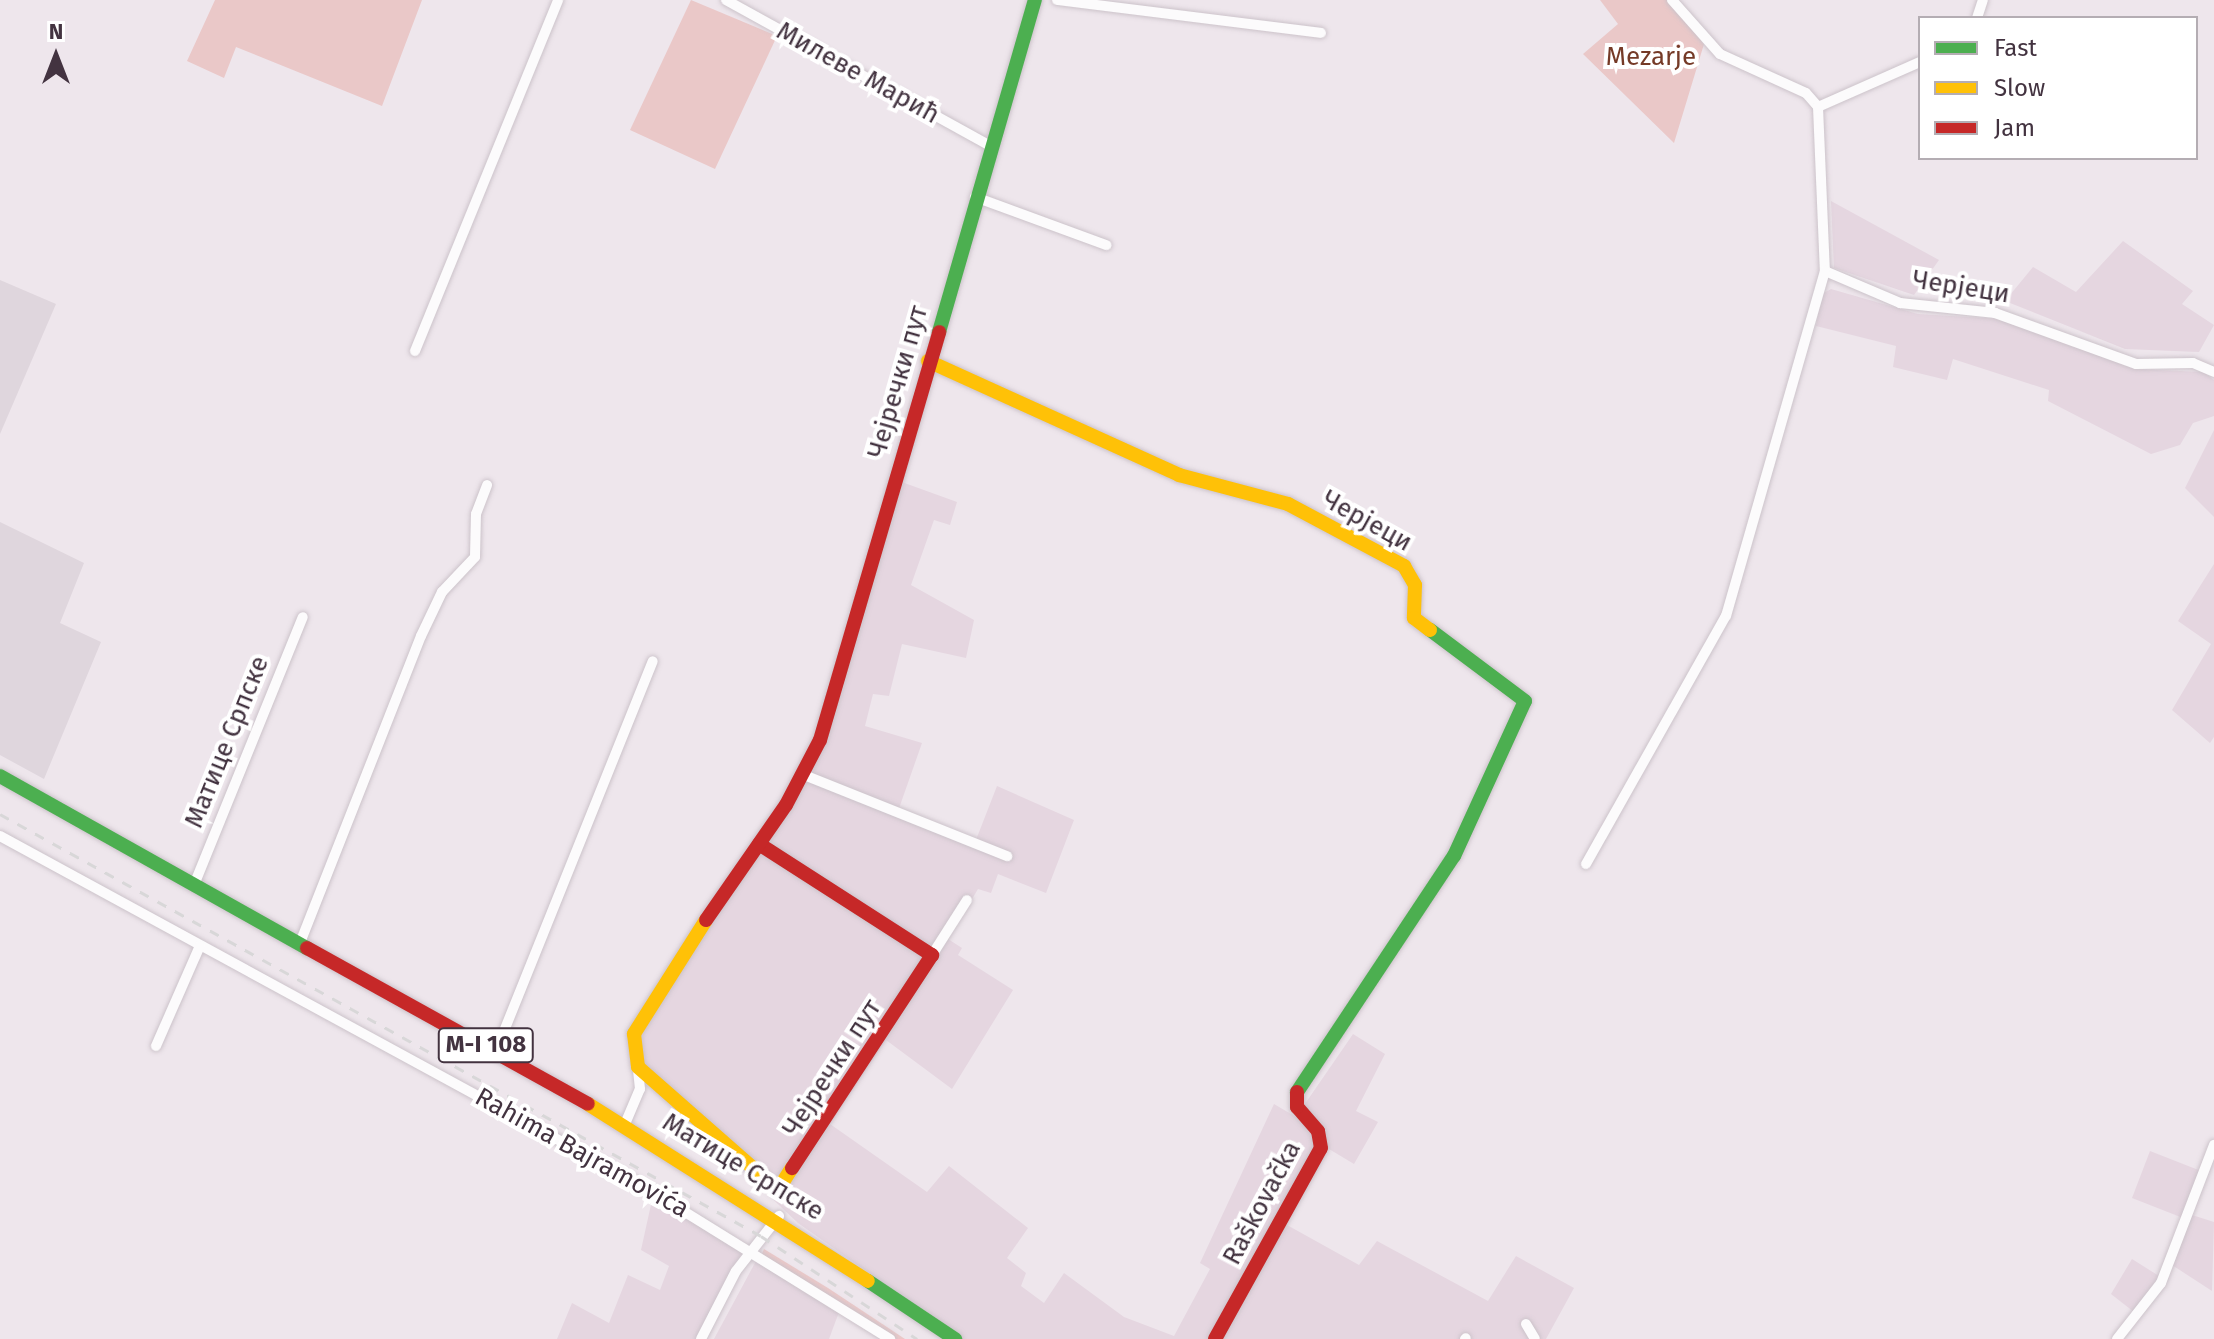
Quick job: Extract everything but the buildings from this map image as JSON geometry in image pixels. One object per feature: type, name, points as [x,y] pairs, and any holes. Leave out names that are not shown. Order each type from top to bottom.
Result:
[{"type":"street","points":[[415,351],[558,0]]},
{"type":"street","name":"Милеве Мaрић","points":[[726,0],[991,146]]},
{"type":"street","name":"Чејречки пут","points":[[967,900],[782,1189],[755,1178],[697,1130],[638,1067],[636,1028],[804,775],[829,715],[975,197],[1035,0]]},
{"type":"street","points":[[1057,0],[1321,33]]},
{"type":"street","points":[[1586,864],[1726,616],[1825,271],[1818,107],[1806,93],[1720,54],[1672,0]]},
{"type":"street","points":[[1818,107],[1918,63]]},
{"type":"street","points":[[975,197],[1106,245]]},
{"type":"street","name":"Черјеци","points":[[1825,271],[1900,303],[1995,313],[2136,364],[2193,363],[2214,372]]},
{"type":"street","name":"Черјеци","points":[[928,361],[1179,475],[1288,504],[1404,566],[1415,585],[1414,618],[1521,693],[1524,708],[1454,856],[1390,963],[1350,1012]]},
{"type":"street","points":[[300,943],[442,592],[475,557],[476,514],[487,485]]},
{"type":"street","name":"Матице Српске","points":[[194,885],[303,617]]},
{"type":"street","points":[[496,1051],[653,661]]},
{"type":"street","points":[[804,775],[1007,856]]},
{"type":"street","name":"Матице Српске","points":[[0,776],[625,1124],[780,1216],[955,1339]]},
{"type":"street","name":"Rahima Bajramovića","points":[[0,836],[751,1249],[890,1339]]},
{"type":"street","points":[[759,844],[932,955]]},
{"type":"street","points":[[156,1046],[200,946]]},
{"type":"street","name":"Raškovačka","points":[[1215,1339],[1321,1148],[1318,1131],[1297,1107],[1297,1089],[1350,1012]]},
{"type":"street","points":[[625,1124],[640,1089],[638,1067]]},
{"type":"street","points":[[2117,1339],[2161,1283],[2214,1145]]},
{"type":"street","points":[[701,1339],[751,1249],[780,1216]]},
{"type":"street","points":[[1526,1324],[1535,1339]]},
{"type":"shaded area","points":[[1831,201],[1939,260],[1914,295],[1834,268]]},
{"type":"shaded area","points":[[2123,241],[2193,291],[2182,304],[2214,325],[2199,352],[2125,349],[2005,301],[2033,267],[2076,292]]},
{"type":"shaded area","points":[[0,280],[56,304],[0,434]]},
{"type":"shaded area","points":[[1831,289],[1918,314],[2001,319],[2134,369],[2203,372],[2214,380],[2214,416],[2193,423],[2180,445],[2151,454],[2048,401],[2049,390],[1953,359],[1947,380],[1893,367],[1896,346],[1816,326],[1822,294]]},
{"type":"shaded area","points":[[2214,430],[2214,517],[2185,488]]},
{"type":"shaded area","points":[[899,481],[957,502],[950,525],[934,520],[911,585],[974,620],[966,658],[902,644],[889,696],[873,694],[865,726],[922,743],[897,814],[974,845],[997,786],[1074,820],[1046,893],[998,874],[991,893],[978,889],[948,939],[962,948],[958,955],[1013,990],[952,1089],[886,1040],[830,1124],[927,1192],[949,1166],[1028,1228],[1007,1258],[1026,1273],[1021,1286],[1044,1303],[1064,1273],[1124,1317],[1174,1336],[1210,1269],[1200,1263],[1274,1104],[1296,1117],[1353,1034],[1385,1054],[1356,1111],[1378,1122],[1354,1164],[1319,1143],[1278,1220],[1359,1265],[1377,1241],[1488,1301],[1516,1256],[1574,1288],[1546,1339],[963,1339],[798,1223],[651,1084],[634,1039],[805,784]]},
{"type":"shaded area","points":[[0,522],[84,563],[60,623],[101,642],[44,779],[0,755]]},
{"type":"shaded area","points":[[2214,564],[2214,737],[2210,743],[2172,710],[2211,644],[2178,621]]},
{"type":"shaded area","points":[[2150,1151],[2201,1171],[2183,1218],[2132,1198]]},
{"type":"shaded area","points":[[652,1200],[744,1249],[697,1339],[557,1339],[572,1303],[609,1323],[628,1275],[660,1290],[669,1266],[641,1250]]},
{"type":"shaded area","points":[[2192,1215],[2214,1222],[2212,1291],[2172,1265]]},
{"type":"shaded area","points":[[2132,1259],[2159,1276],[2134,1312],[2111,1294]]},
{"type":"shaded area","points":[[756,1261],[839,1312],[829,1339],[714,1339]]},
{"type":"green space","points":[[215,0],[422,0],[382,106],[236,47],[224,78],[187,61]]},
{"type":"green space","points":[[691,0],[777,36],[715,169],[630,130]]},
{"type":"green space","name":"Mezarje","points":[[1600,0],[1668,0],[1704,44],[1674,143],[1583,54],[1618,24]]},
{"type":"green space","points":[[764,1249],[905,1339],[890,1339],[761,1256]]},
{"type":"railway","points":[[0,814],[761,1236],[917,1339]]},
{"type":"traffic: fast","points":[[939,332],[1035,0]]},
{"type":"traffic: fast","points":[[1297,1092],[1454,856],[1525,701],[1430,630]]},
{"type":"traffic: fast","points":[[0,776],[307,948]]},
{"type":"traffic: fast","points":[[868,1281],[955,1339]]},
{"type":"traffic: slow","points":[[928,361],[1179,475],[1288,504],[1404,566],[1415,585],[1414,618],[1430,630]]},
{"type":"traffic: slow","points":[[706,920],[634,1034],[638,1067],[778,1190],[792,1168]]},
{"type":"traffic: slow","points":[[588,1104],[868,1281]]},
{"type":"traffic: jam","points":[[706,920],[786,805],[820,740],[939,332]]},
{"type":"traffic: jam","points":[[759,844],[932,955],[792,1168]]},
{"type":"traffic: jam","points":[[307,948],[588,1104]]},
{"type":"traffic: jam","points":[[1215,1339],[1321,1148],[1318,1131],[1297,1107],[1297,1092]]}]
